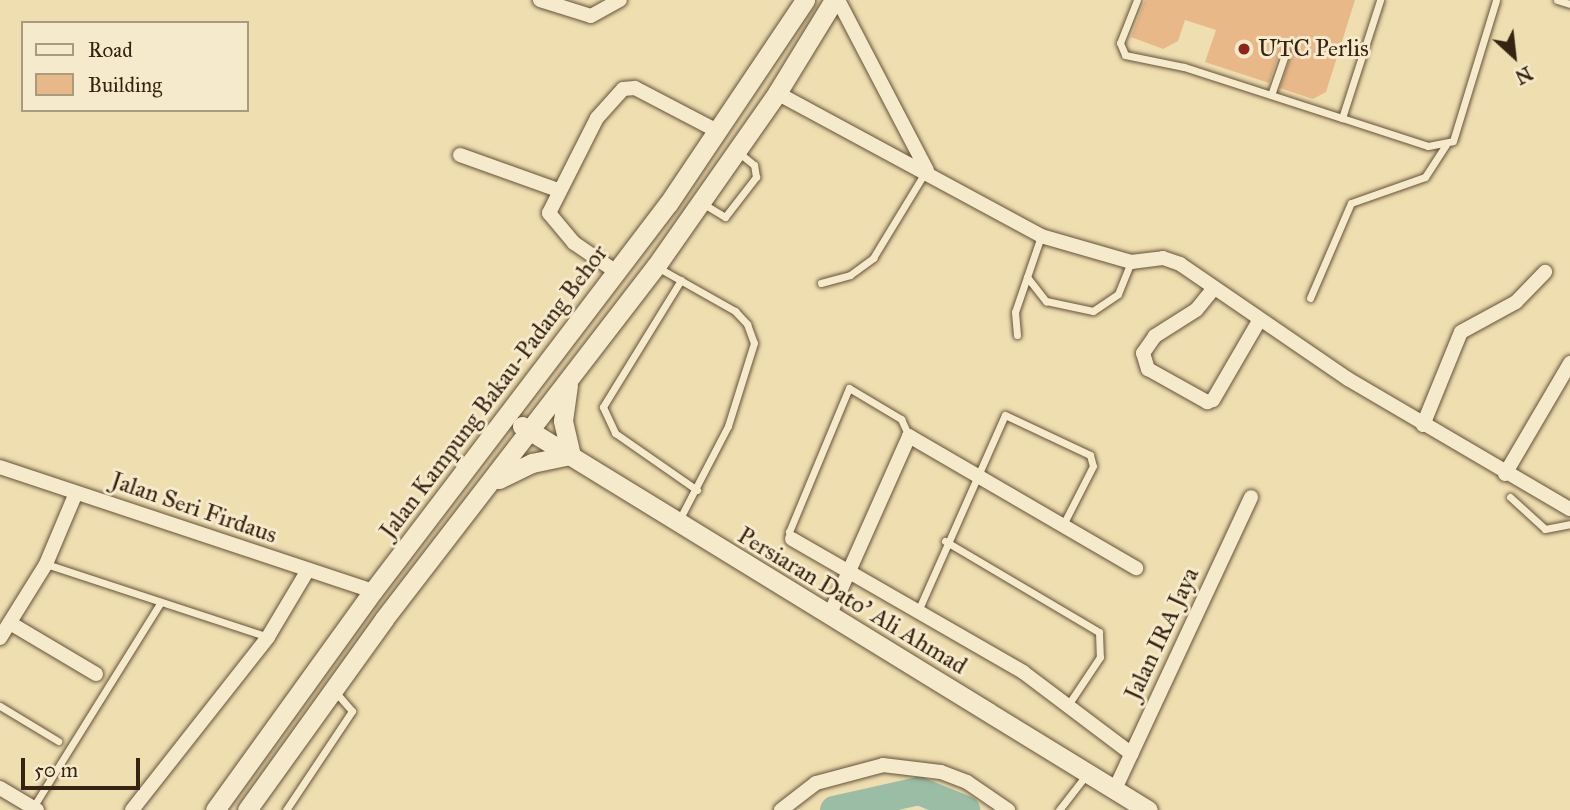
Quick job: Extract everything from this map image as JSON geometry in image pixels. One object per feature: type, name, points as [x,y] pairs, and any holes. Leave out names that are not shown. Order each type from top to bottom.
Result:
[{"type":"street","points":[[540,0],[591,16],[620,0]]},
{"type":"street","name":"Jalan Kampung Bakau-Padang Behor","points":[[215,810],[373,591],[507,417],[719,132],[805,0]]},
{"type":"street","points":[[836,0],[927,170]]},
{"type":"street","name":"Jalan Kampung Bakau-Padang Behor","points":[[247,810],[333,690],[656,266],[699,201],[778,93],[836,0]]},
{"type":"street","points":[[615,271],[550,221],[558,190],[597,118],[623,89],[635,88],[684,110],[719,132]]},
{"type":"street","points":[[778,93],[927,170],[967,198],[1041,236],[1131,262],[1163,258],[1214,288],[1259,321],[1423,425],[1504,474],[1570,509]]},
{"type":"street","points":[[460,155],[558,190]]},
{"type":"street","points":[[1423,425],[1461,331],[1516,302],[1545,272]]},
{"type":"street","points":[[1214,288],[1196,310],[1155,336],[1143,354],[1148,369],[1207,402],[1213,400],[1259,321]]},
{"type":"street","points":[[1504,474],[1570,363]]},
{"type":"street","points":[[494,482],[532,463],[571,456],[562,421],[569,380]]},
{"type":"street","name":"Persiaran Dato' Ali Ahmad","points":[[507,417],[1148,810]]},
{"type":"street","points":[[829,616],[909,436],[1064,523],[1136,568]]},
{"type":"street","name":"Jalan Seri Firdaus","points":[[0,467],[373,591]]},
{"type":"street","points":[[76,493],[46,564],[4,629],[96,674]]},
{"type":"street","name":"Jalan IRA Jaya","points":[[1115,789],[1251,497]]},
{"type":"street","points":[[792,539],[849,576],[1023,672],[1132,754]]},
{"type":"street","points":[[132,810],[268,637],[308,570]]},
{"type":"street","points":[[781,810],[816,783],[883,765],[950,775],[1008,810]]},
{"type":"street","points":[[0,788],[34,809]]},
{"type":"lane","points":[[1137,0],[1121,43],[1125,55],[1271,95],[1428,146],[1446,145]]},
{"type":"lane","points":[[1342,118],[1380,0]]},
{"type":"lane","points":[[1310,298],[1351,203],[1425,177],[1446,145],[1465,114],[1496,0]]},
{"type":"lane","points":[[1557,0],[1570,4]]},
{"type":"lane","points":[[1271,95],[1286,52]]},
{"type":"lane","points":[[699,201],[720,215],[730,213],[757,171],[735,150]]},
{"type":"lane","points":[[821,283],[850,275],[873,258],[927,170]]},
{"type":"lane","points":[[1017,335],[1015,312],[1041,236]]},
{"type":"lane","points":[[1027,277],[1046,301],[1093,311],[1118,294],[1131,262]]},
{"type":"lane","points":[[656,266],[735,311],[747,324],[754,343],[728,425],[697,490],[678,522]]},
{"type":"lane","points":[[681,280],[603,407],[615,433],[697,490]]},
{"type":"lane","points":[[792,539],[789,533],[849,388],[901,419],[909,436]]},
{"type":"lane","points":[[917,612],[945,541],[1005,415],[1090,455],[1093,466],[1064,523]]},
{"type":"lane","points":[[1510,497],[1545,529],[1570,524]]},
{"type":"lane","points":[[945,541],[1099,632],[1100,657],[1068,705]]},
{"type":"lane","points":[[46,564],[268,637]]},
{"type":"lane","points":[[34,809],[161,602]]},
{"type":"lane","points":[[286,810],[352,711],[349,701],[333,690]]},
{"type":"lane","points":[[0,706],[58,741]]},
{"type":"lane","points":[[1059,810],[1088,774]]},
{"type":"building","name":"UTC Perlis","points":[[1145,0],[1355,0],[1326,92],[1313,99],[1280,88],[1292,53],[1287,46],[1280,50],[1269,83],[1205,62],[1216,30],[1185,20],[1178,41],[1163,49],[1131,37]]},
{"type":"waterway","points":[[834,810],[919,791],[966,810]]},
{"type":"place","name":"UTC Perlis","points":[[1244,49]]}]
